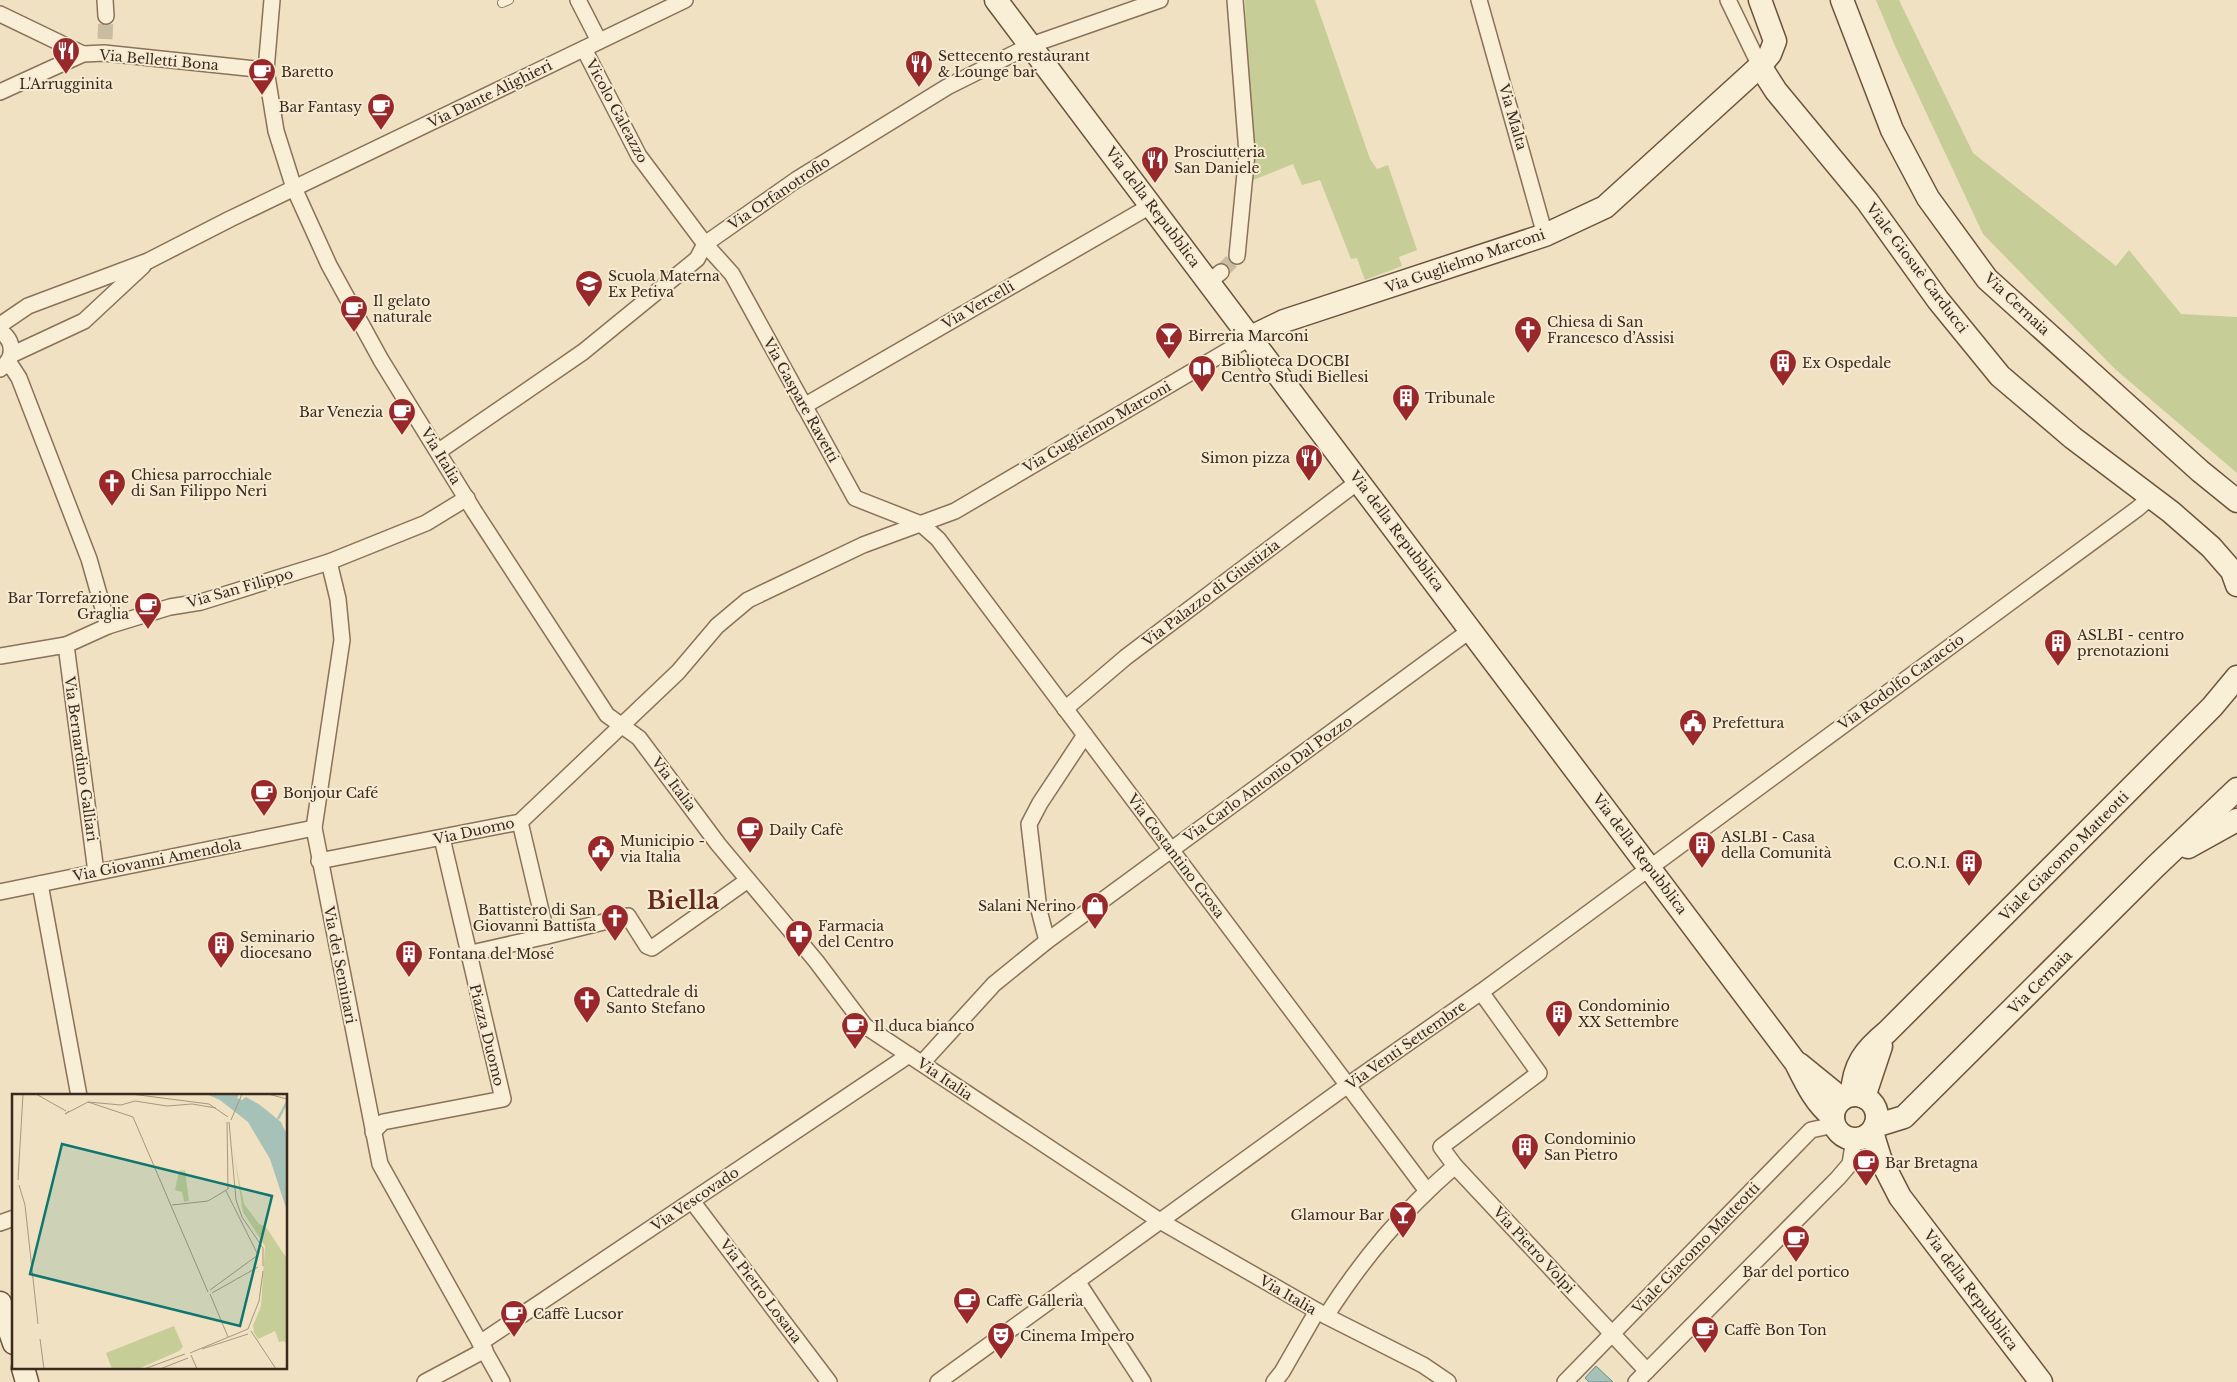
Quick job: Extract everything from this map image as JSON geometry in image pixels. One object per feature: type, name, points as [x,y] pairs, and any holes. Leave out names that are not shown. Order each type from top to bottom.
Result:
[{"type":"street","points":[[105,0],[106,16]]},
{"type":"street","name":"Via Italia","points":[[272,0],[266,70],[276,131],[294,188],[329,265],[381,360],[541,616],[607,715],[639,738],[718,844],[816,961],[865,1026],[1160,1221],[1321,1314],[1423,1365],[1448,1382]]},
{"type":"street","name":"Vicolo Galeazzo","points":[[578,0],[599,42]]},
{"type":"street","name":"Via della Repubblica","points":[[996,0],[1152,205],[1215,277],[1251,337],[1650,866],[1796,1063],[1808,1089],[1825,1111],[1856,1118],[1868,1166],[1878,1180],[1900,1197],[2041,1382]]},
{"type":"street","name":"Via Orfanotrofio","points":[[439,451],[583,352],[697,259],[705,244],[796,180],[948,87],[1031,45],[1160,0]]},
{"type":"street","points":[[1235,0],[1247,153],[1237,256]]},
{"type":"street","name":"Via Malta","points":[[1479,0],[1545,235]]},
{"type":"street","name":"Viale Giosuè Carducci","points":[[1728,0],[1760,66],[1776,91],[1867,201],[1938,300],[2000,376],[2073,438],[2151,497]]},
{"type":"street","name":"Via Guglielmo Marconi","points":[[623,725],[678,672],[717,626],[748,600],[863,545],[955,511],[1251,337],[1284,322],[1545,235],[1604,207],[1760,66],[1770,54],[1775,41],[1760,0]]},
{"type":"street","name":"Via Cernaia","points":[[1842,0],[1892,130],[1928,198],[1987,278],[2200,472],[2237,502]]},
{"type":"street","name":"Via Dante Alighieri","points":[[148,261],[680,1]]},
{"type":"street","points":[[0,14],[83,54]]},
{"type":"street","name":"Via Belletti Bona","points":[[0,92],[104,46],[266,70]]},
{"type":"street","name":"Vicolo Galeazzo","points":[[584,49],[639,156],[705,244]]},
{"type":"street","name":"Via Vercelli","points":[[804,406],[1152,205]]},
{"type":"street","name":"Via Gaspare Ravetti","points":[[705,244],[732,274],[855,498],[921,524]]},
{"type":"street","points":[[0,310],[28,306],[148,261]]},
{"type":"street","points":[[6,362],[84,321],[148,261]]},
{"type":"street","points":[[0,325],[28,306]]},
{"type":"street","points":[[0,331],[10,342],[6,362]]},
{"type":"street","points":[[6,362],[19,378],[89,559],[108,626]]},
{"type":"street","name":"Via Palazzo di Giustizia","points":[[1065,709],[1126,657],[1359,481]]},
{"type":"street","points":[[2151,497],[2211,547],[2232,571],[2237,585]]},
{"type":"street","name":"Via Rodolfo Caraccio","points":[[1650,866],[2151,497]]},
{"type":"street","name":"Via San Filippo","points":[[3,656],[66,645],[108,626],[170,607],[201,602],[329,562],[426,523],[467,498]]},
{"type":"street","name":"Via Costantino Crosa","points":[[921,524],[938,539],[1427,1191]]},
{"type":"street","name":"Via dei Seminari","points":[[329,562],[338,599],[342,640],[314,828],[373,1132],[380,1164],[502,1382]]},
{"type":"street","name":"Via Carlo Antonio Dal Pozzo","points":[[994,984],[1047,941],[1472,630]]},
{"type":"street","name":"Via Bernardino Galliari","points":[[66,645],[96,872]]},
{"type":"street","name":"Viale Giacomo Matteotti","points":[[1642,1377],[1850,1164],[1856,1118],[1887,1032],[2205,714],[2237,677]]},
{"type":"street","name":"Via Duomo","points":[[319,861],[520,822],[623,725]]},
{"type":"street","points":[[1047,941],[1039,910],[1029,824],[1040,803],[1085,735]]},
{"type":"street","name":"Via Cernaia","points":[[1856,1118],[1924,1097],[2155,867],[2237,789]]},
{"type":"street","name":"Via Cernaia","points":[[2155,867],[2237,820]]},
{"type":"street","points":[[520,822],[547,936]]},
{"type":"street","name":"Via Giovanni Amendola","points":[[0,892],[314,828]]},
{"type":"street","name":"Piazza Duomo","points":[[373,1132],[383,1122],[502,1099],[442,838]]},
{"type":"street","name":"Via Venti Settembre","points":[[938,1382],[1348,1085],[1480,992],[1650,866]]},
{"type":"street","points":[[468,954],[628,916],[647,946],[652,948],[748,880]]},
{"type":"street","points":[[40,884],[79,1094]]},
{"type":"street","name":"Via Vescovado","points":[[425,1382],[483,1347],[692,1201],[916,1059],[994,984]]},
{"type":"street","name":"Via Pietro Volpi","points":[[1480,992],[1539,1073],[1441,1147],[1455,1166],[1612,1334],[1642,1377]]},
{"type":"street","name":"Viale Giacomo Matteotti","points":[[1565,1382],[1811,1130],[1856,1118]]},
{"type":"street","points":[[1274,1382],[1321,1314],[1391,1226],[1455,1166]]},
{"type":"street","name":"Via Pietro Losana","points":[[692,1201],[829,1382]]},
{"type":"street","points":[[0,1223],[12,1219]]},
{"type":"street","points":[[1078,1281],[1143,1382]]},
{"type":"street","points":[[0,1303],[12,1335]]},
{"type":"street","points":[[24,1370],[28,1382]]},
{"type":"green space","points":[[1245,0],[1315,0],[1370,159],[1377,169],[1388,165],[1417,250],[1399,257],[1402,266],[1365,280],[1357,258],[1351,259],[1320,180],[1302,185],[1293,164],[1251,181]]},
{"type":"green space","points":[[1876,0],[1899,0],[1973,153],[2116,266],[2129,250],[2181,314],[2237,317],[2237,473],[2115,369],[1983,234],[1895,46]]},
{"type":"water","points":[[1596,1366],[1613,1382],[1589,1382],[1585,1378]]},
{"type":"tunnel","points":[[105,39],[106,16]]},
{"type":"tunnel","points":[[1221,272],[1237,256]]},
{"type":"place","name":"L'Arrugginita","points":[[66,75]]},
{"type":"place","name":"Settecento restaurant & Lounge bar","points":[[919,88]]},
{"type":"place","name":"Baretto","points":[[262,96]]},
{"type":"place","name":"Bar Fantasy","points":[[381,131]]},
{"type":"place","name":"Prosciutteria San Daniele","points":[[1155,184]]},
{"type":"place","name":"Scuola Materna Ex Petiva","points":[[589,308]]},
{"type":"place","name":"Il gelato naturale","points":[[354,333]]},
{"type":"place","name":"Chiesa di San Francesco d’Assisi","points":[[1528,354]]},
{"type":"place","name":"Birreria Marconi","points":[[1169,360]]},
{"type":"place","name":"Ex Ospedale","points":[[1783,387]]},
{"type":"place","name":"Biblioteca DOCBI Centro Studi Biellesi","points":[[1202,393]]},
{"type":"place","name":"Tribunale","points":[[1406,422]]},
{"type":"place","name":"Bar Venezia","points":[[402,436]]},
{"type":"place","name":"Simon pizza","points":[[1309,482]]},
{"type":"place","name":"Chiesa parrocchiale di San Filippo Neri","points":[[112,507]]},
{"type":"place","name":"Bar Torrefazione Graglia","points":[[148,630]]},
{"type":"place","name":"ASLBI - centro prenotazioni","points":[[2058,667]]},
{"type":"place","name":"Prefettura","points":[[1693,747]]},
{"type":"place","name":"Bonjour Café","points":[[264,817]]},
{"type":"place","name":"Daily Cafè","points":[[750,854]]},
{"type":"place","name":"ASLBI - Casa della Comunità","points":[[1702,869]]},
{"type":"place","name":"Municipio - via Italia","points":[[601,873]]},
{"type":"place","name":"C.O.N.I.","points":[[1969,887]]},
{"type":"place","name":"Salani Nerino","points":[[1095,930]]},
{"type":"place","name":"Battistero di San Giovanni Battista","points":[[615,942]]},
{"type":"place","name":"Farmacia del Centro","points":[[799,958]]},
{"type":"place","name":"Seminario diocesano","points":[[221,969]]},
{"type":"place","name":"Fontana del Mosé","points":[[409,978]]},
{"type":"place","name":"Cattedrale di Santo Stefano","points":[[587,1024]]},
{"type":"place","name":"Condominio XX Settembre","points":[[1559,1038]]},
{"type":"place","name":"Il duca bianco","points":[[855,1050]]},
{"type":"place","name":"Condominio San Pietro","points":[[1525,1171]]},
{"type":"place","name":"Bar Bretagna","points":[[1866,1187]]},
{"type":"place","name":"Glamour Bar","points":[[1403,1239]]},
{"type":"place","name":"Bar del portico","points":[[1796,1263]]},
{"type":"place","name":"Caffè Galleria","points":[[967,1325]]},
{"type":"place","name":"Caffè Lucsor","points":[[514,1338]]},
{"type":"place","name":"Caffè Bon Ton","points":[[1705,1354]]},
{"type":"place","name":"Cinema Impero","points":[[1001,1360]]},
{"type":"district","name":"Biella","points":[[683,901]]}]
